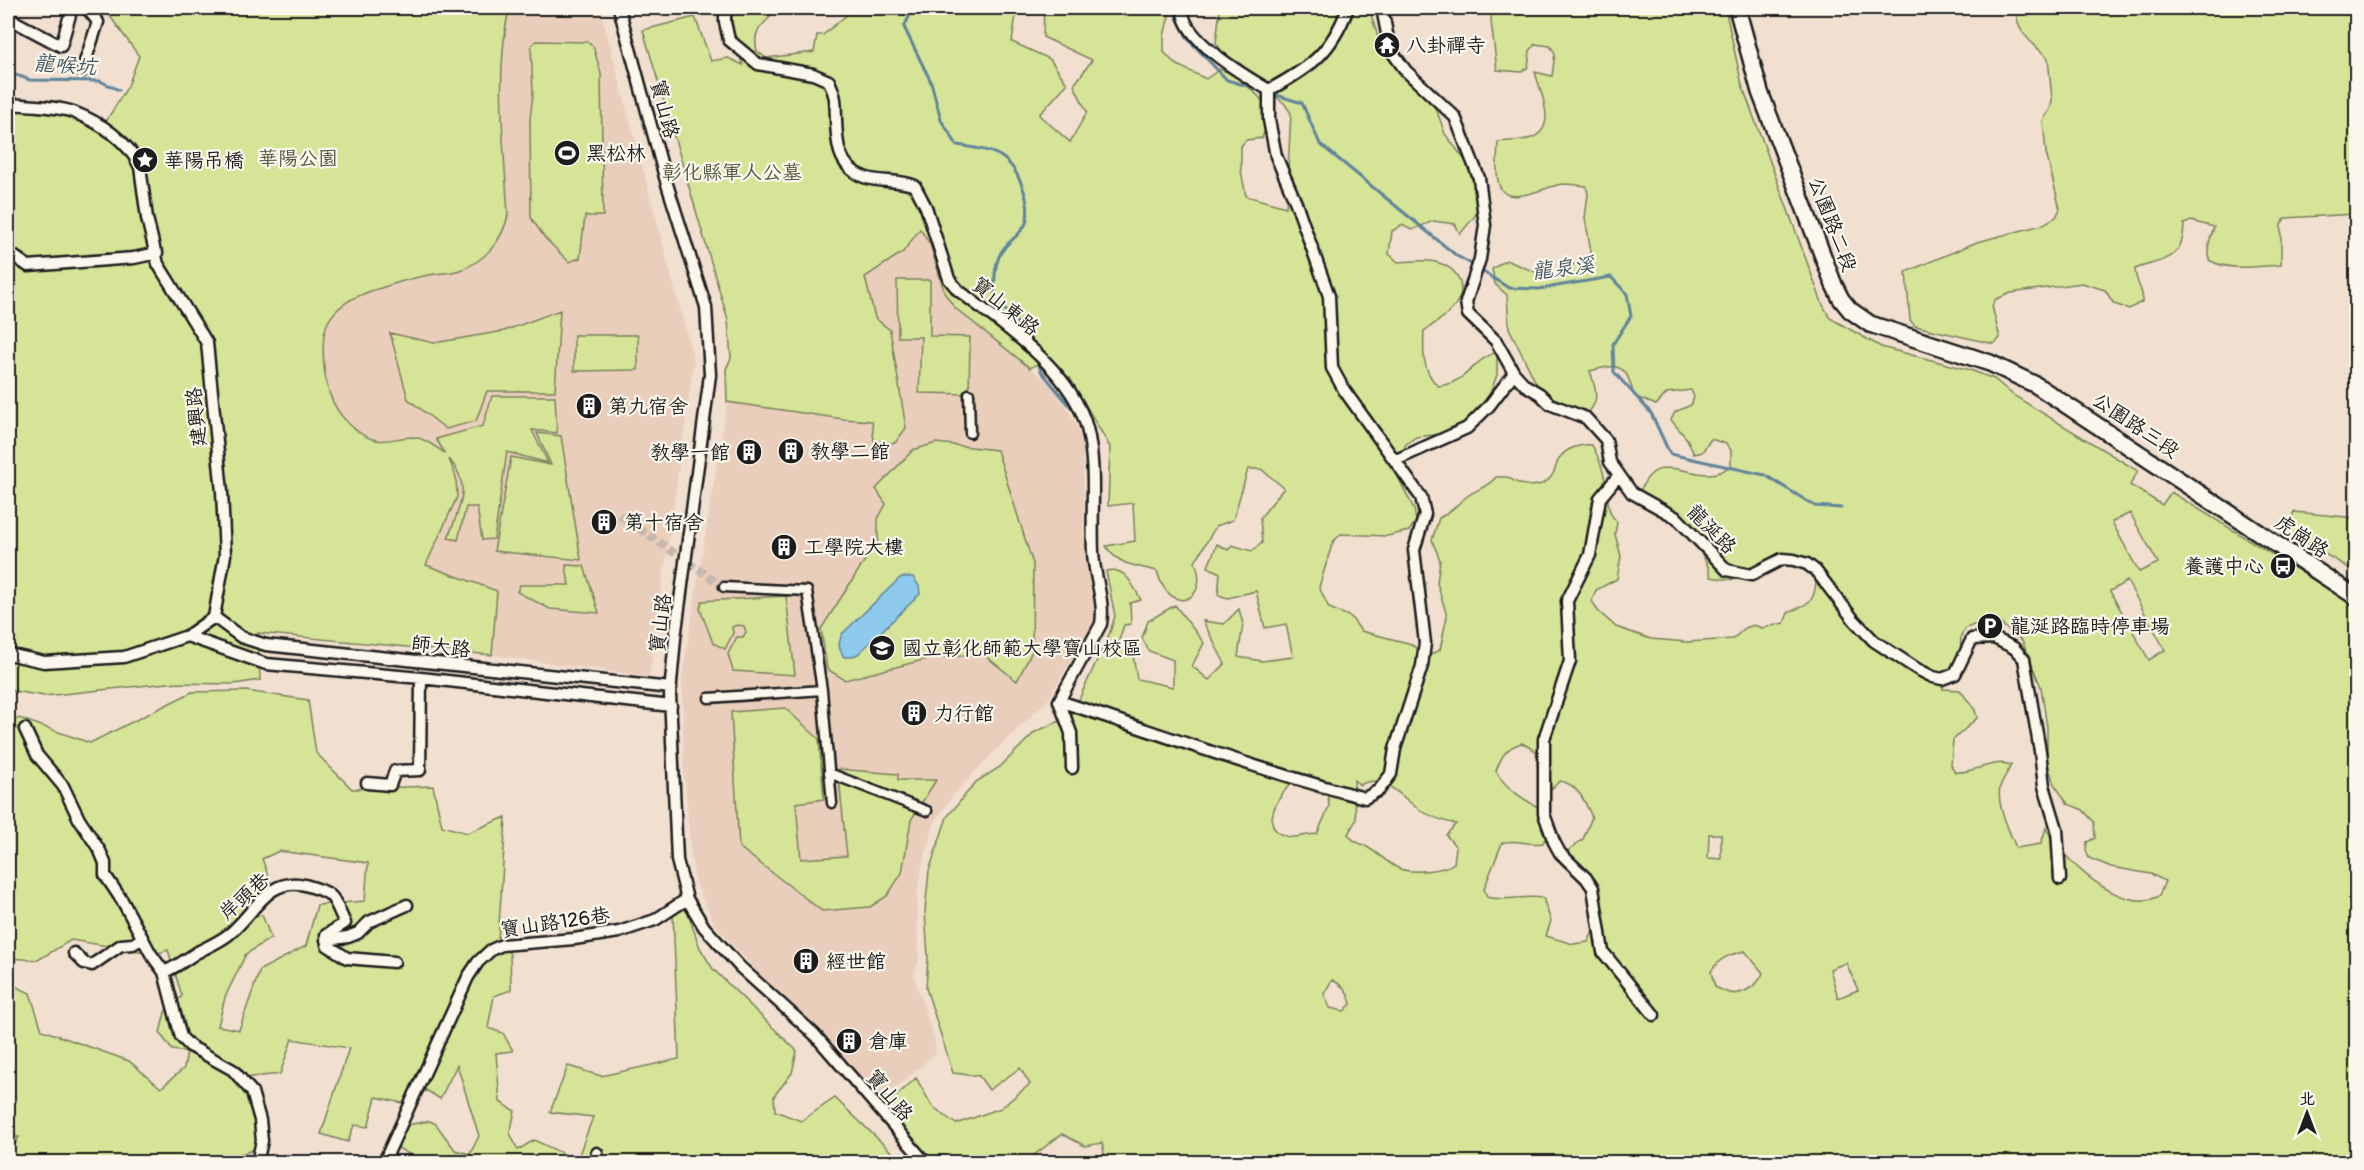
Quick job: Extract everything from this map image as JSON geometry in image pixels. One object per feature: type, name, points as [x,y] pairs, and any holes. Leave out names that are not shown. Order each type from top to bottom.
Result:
[{"type":"main road","name":"公園路二段","points":[[1737,8],[1760,93],[1841,299],[1850,310],[1870,324],[1990,363]]},
{"type":"main road","name":"公園路三段","points":[[1990,363],[2036,384],[2254,529]]},
{"type":"main road","name":"虎崗路","points":[[2254,529],[2356,597]]},
{"type":"street","points":[[8,18],[61,46],[72,8]]},
{"type":"street","points":[[82,71],[98,22],[87,8]]},
{"type":"street","name":"寶山路","points":[[619,8],[666,181],[706,307],[710,375],[675,638],[671,688],[677,860],[687,899],[704,927],[740,967],[814,1034],[925,1162]]},
{"type":"street","name":"寶山東路","points":[[725,8],[729,40],[758,64],[813,74],[829,81],[835,98],[834,125],[842,158],[853,172],[867,178],[901,181],[915,186],[926,207],[949,279],[958,290],[1027,344],[1059,378],[1078,403],[1087,429],[1092,462],[1093,554],[1103,612],[1101,624],[1059,701]]},
{"type":"street","points":[[1183,8],[1184,21],[1207,48],[1269,90]]},
{"type":"street","points":[[1269,90],[1296,75],[1323,54],[1340,28],[1348,8]]},
{"type":"street","name":"龍涎路","points":[[1382,8],[1390,49],[1406,71],[1455,117],[1479,178],[1485,225],[1480,259],[1466,302],[1468,314],[1496,341],[1514,373],[1524,385],[1540,394],[1550,404],[1586,418],[1606,440],[1610,462],[1632,493],[1677,518],[1727,570],[1751,575],[1782,560],[1794,560],[1807,564],[1816,571],[1854,620],[1874,641],[1917,669],[1942,679],[1955,674],[1972,639],[1994,638],[2014,648],[2024,659],[2028,673],[2044,786],[2057,829],[2060,879]]},
{"type":"street","points":[[1059,701],[1204,748],[1293,780],[1365,798],[1379,790],[1391,774],[1395,749],[1422,666],[1425,643],[1414,550],[1425,514],[1421,497],[1344,390],[1332,368],[1329,296],[1296,203],[1276,156],[1269,120],[1269,90]]},
{"type":"street","name":"建興路","points":[[8,104],[71,111],[111,132],[128,147],[140,167],[147,218],[158,264],[207,343],[222,492],[225,555],[214,617]]},
{"type":"street","points":[[8,252],[28,266],[134,258],[157,253]]},
{"type":"street","points":[[1396,460],[1467,429],[1489,406],[1514,373]]},
{"type":"street","points":[[969,394],[970,433]]},
{"type":"street","points":[[1619,475],[1599,498],[1590,555],[1567,601],[1570,661],[1544,739],[1544,814],[1560,853],[1593,888],[1603,952],[1654,1014]]},
{"type":"street","points":[[724,587],[807,591],[822,690],[832,802]]},
{"type":"street","points":[[8,654],[44,662],[124,657],[188,636],[214,617]]},
{"type":"street","name":"師大路","points":[[214,617],[241,637],[266,645],[671,688]]},
{"type":"street","points":[[188,636],[266,664],[421,678],[671,706]]},
{"type":"street","points":[[367,783],[390,785],[395,771],[420,770],[421,678]]},
{"type":"street","points":[[709,698],[822,690]]},
{"type":"street","points":[[1059,701],[1071,733],[1072,768]]},
{"type":"street","points":[[25,729],[37,755],[63,786],[79,819],[100,851],[105,863],[105,875],[123,902],[141,939],[164,972],[181,1037],[190,1046],[233,1070],[252,1092],[260,1119],[262,1141],[258,1158]]},
{"type":"street","points":[[829,773],[927,811]]},
{"type":"street","name":"岸頭巷","points":[[164,972],[178,966],[229,934],[261,900],[277,886],[285,883],[308,886],[333,895],[345,923],[326,935],[326,940]]},
{"type":"street","name":"寶山路126巷","points":[[384,1162],[468,978],[478,962],[491,950],[502,945],[574,939],[619,932],[655,920],[687,899]]},
{"type":"street","points":[[394,962],[347,958],[327,945],[326,940],[358,933],[369,922],[407,905]]},
{"type":"street","points":[[74,952],[84,963],[92,965],[122,945],[133,944],[141,939]]},
{"type":"shaded area","points":[[509,8],[600,8],[694,361],[649,677],[492,655],[497,591],[426,565],[457,497],[414,437],[392,442],[374,440],[356,429],[334,405],[326,389],[323,356],[327,323],[342,305],[362,295],[422,276],[505,229],[508,214],[501,86],[504,31]]},
{"type":"shaded area","name":"國立彰化師範大學寶山校區","points":[[920,228],[930,244],[937,271],[955,308],[1056,389],[1078,427],[1083,447],[1084,538],[1096,610],[1095,619],[1048,700],[953,795],[934,824],[922,867],[917,898],[919,958],[914,977],[935,1041],[936,1053],[876,1105],[715,925],[695,881],[684,772],[682,677],[727,402],[843,419],[873,421],[875,318],[865,277],[903,252]]},
{"type":"green space","name":"華陽公園","points":[[108,8],[509,8],[501,85],[508,215],[502,233],[484,256],[469,266],[404,281],[365,293],[347,302],[328,322],[323,344],[327,386],[333,402],[348,423],[364,436],[372,439],[384,441],[416,437],[445,453],[436,439],[483,426],[492,396],[555,396],[557,433],[532,430],[548,463],[507,452],[494,539],[482,540],[477,507],[466,507],[458,540],[448,538],[462,497],[461,479],[449,459],[456,477],[457,497],[426,565],[497,591],[492,655],[258,633],[260,680],[234,684],[168,683],[44,696],[8,690],[8,99],[44,103],[105,123],[128,86],[139,56],[107,12]],"holes":[[[206,365],[232,552],[223,604],[220,594],[217,495]]]},
{"type":"green space","name":"彰化縣軍人公墓","points":[[731,8],[769,8],[770,17],[756,35],[757,51],[766,58],[814,52],[817,35],[823,35],[855,8],[1017,8],[1012,42],[1050,59],[1067,84],[1039,115],[1070,142],[1087,112],[1074,85],[1092,60],[1043,37],[1044,8],[1171,8],[1164,36],[1164,52],[1175,64],[1206,79],[1220,69],[1249,88],[1263,102],[1269,118],[1262,138],[1246,140],[1241,146],[1241,171],[1246,196],[1286,207],[1291,113],[1284,103],[1257,83],[1242,65],[1223,53],[1216,43],[1220,8],[1369,8],[1382,50],[1396,68],[1424,91],[1437,111],[1445,134],[1474,172],[1481,194],[1475,216],[1460,234],[1455,224],[1433,221],[1412,230],[1402,225],[1392,231],[1389,254],[1398,262],[1435,262],[1451,270],[1460,282],[1460,296],[1456,304],[1444,317],[1424,331],[1426,368],[1438,386],[1448,384],[1464,376],[1482,360],[1497,352],[1497,375],[1489,396],[1489,407],[1451,433],[1416,437],[1406,444],[1398,465],[1398,477],[1414,509],[1416,521],[1409,531],[1387,536],[1341,534],[1333,542],[1319,587],[1329,608],[1351,617],[1361,631],[1408,643],[1429,655],[1440,650],[1447,616],[1437,583],[1440,560],[1432,540],[1439,518],[1496,477],[1508,477],[1530,486],[1541,484],[1554,473],[1562,455],[1569,449],[1583,445],[1592,445],[1597,456],[1605,479],[1610,511],[1617,522],[1615,534],[1621,556],[1617,579],[1596,590],[1592,601],[1598,611],[1616,627],[1651,639],[1687,642],[1733,639],[1745,628],[1754,625],[1762,628],[1784,623],[1788,613],[1809,602],[1812,598],[1816,579],[1807,571],[1788,564],[1775,564],[1740,579],[1711,577],[1701,552],[1693,541],[1661,510],[1639,494],[1647,478],[1657,470],[1669,468],[1707,474],[1719,472],[1731,465],[1731,450],[1726,444],[1711,439],[1702,452],[1694,454],[1687,439],[1671,420],[1675,412],[1691,405],[1694,397],[1691,390],[1667,393],[1656,405],[1634,396],[1625,373],[1616,367],[1609,367],[1590,371],[1596,394],[1594,405],[1586,415],[1549,399],[1538,387],[1509,328],[1507,295],[1495,284],[1492,269],[1506,260],[1545,276],[1592,257],[1585,218],[1588,194],[1586,186],[1562,184],[1529,194],[1512,196],[1501,189],[1497,172],[1498,142],[1531,138],[1544,127],[1545,109],[1535,72],[1552,76],[1555,53],[1550,46],[1535,44],[1530,51],[1528,67],[1522,72],[1497,70],[1491,21],[1492,8],[1725,8],[1742,85],[1822,303],[1830,318],[1881,347],[1970,370],[1994,379],[2013,395],[2138,471],[2130,485],[2162,505],[2171,492],[2356,606],[2356,1162],[1106,1162],[1102,1143],[1085,1146],[1062,1134],[1025,1162],[930,1162],[925,1159],[882,1109],[916,1078],[932,1106],[956,1124],[1001,1108],[1030,1084],[1020,1068],[989,1090],[979,1076],[953,1073],[926,988],[928,957],[925,911],[929,871],[947,817],[976,782],[1000,767],[1035,732],[1062,720],[1075,708],[1115,616],[1106,571],[1119,571],[1124,574],[1141,600],[1130,603],[1131,624],[1124,625],[1116,650],[1132,649],[1137,679],[1173,687],[1173,660],[1149,651],[1142,638],[1148,621],[1175,605],[1204,643],[1192,666],[1209,680],[1225,664],[1203,621],[1224,624],[1239,609],[1243,624],[1238,657],[1262,661],[1293,657],[1286,624],[1265,628],[1256,591],[1228,598],[1218,595],[1220,573],[1208,567],[1217,544],[1228,550],[1232,545],[1252,551],[1262,543],[1260,518],[1284,488],[1261,469],[1248,469],[1233,520],[1216,526],[1195,562],[1198,586],[1187,599],[1179,599],[1171,595],[1163,586],[1157,571],[1128,564],[1116,557],[1106,546],[1135,541],[1133,503],[1108,506],[1110,447],[1070,378],[1043,361],[1030,368],[955,308],[945,294],[930,244],[920,229],[903,252],[865,277],[875,318],[890,330],[906,428],[895,443],[874,441],[872,421],[727,402],[726,369],[731,358],[728,320],[643,30],[695,17],[711,61],[728,58],[743,65],[734,43]],"holes":[[[2130,513],[2158,563],[2139,572],[2112,522]],[[2127,581],[2165,650],[2149,660],[2110,591]],[[1989,619],[1997,621],[2022,641],[2041,687],[2047,727],[2047,761],[2054,784],[2068,804],[2083,810],[2094,822],[2095,838],[2087,842],[2086,850],[2089,858],[2111,867],[2151,874],[2165,881],[2159,896],[2144,900],[2128,898],[2094,881],[2065,855],[2046,828],[2041,844],[2016,848],[2007,827],[1999,795],[2001,784],[2011,765],[1997,763],[1969,771],[1955,772],[1951,765],[1953,740],[1977,718],[1975,710],[1960,690],[1943,689],[1944,677],[1952,675],[1960,660],[1961,635],[1966,628]],[[1522,743],[1536,751],[1540,791],[1548,792],[1560,781],[1566,783],[1580,794],[1592,817],[1583,839],[1564,854],[1596,903],[1599,919],[1588,942],[1573,944],[1546,936],[1551,921],[1543,898],[1487,897],[1484,889],[1502,843],[1512,841],[1543,843],[1547,835],[1545,811],[1511,789],[1496,771],[1502,757],[1512,747]],[[1296,779],[1314,782],[1315,792],[1328,796],[1329,807],[1317,834],[1289,837],[1279,833],[1274,827],[1272,819],[1278,801]],[[1354,780],[1360,785],[1376,781],[1390,787],[1426,813],[1456,824],[1446,835],[1456,847],[1454,863],[1435,870],[1403,870],[1348,834],[1356,820]],[[1709,834],[1721,834],[1721,859],[1708,858]],[[1745,951],[1763,973],[1750,988],[1740,993],[1728,993],[1715,987],[1711,972],[1721,960]],[[1846,963],[1858,990],[1838,998],[1830,969]],[[1332,980],[1345,989],[1348,996],[1351,1004],[1344,1011],[1330,1008],[1324,994]]]},
{"type":"green space","points":[[2018,8],[2356,8],[2356,214],[2285,218],[2281,225],[2281,265],[2254,267],[2226,266],[2209,260],[2209,243],[2214,227],[2191,221],[2184,224],[2183,236],[2176,252],[2163,260],[2135,269],[2143,301],[2129,309],[2114,304],[2105,290],[2082,283],[2011,293],[1996,299],[1992,306],[2000,338],[1994,344],[1915,326],[1910,320],[1906,272],[1977,242],[2042,225],[2056,217],[2060,209],[2046,153],[2043,121],[2051,107],[2052,99],[2048,58],[2021,30],[2017,16]]},
{"type":"green space","name":"黑松林","points":[[536,41],[587,42],[593,46],[601,73],[603,216],[585,216],[580,258],[569,262],[545,238],[531,218],[530,119],[533,93],[531,46]]},
{"type":"green space","points":[[897,280],[930,280],[930,336],[970,337],[969,394],[919,393],[921,337],[898,337]]},
{"type":"green space","points":[[560,310],[555,391],[487,391],[476,421],[446,429],[408,399],[390,333],[434,343],[504,331]]},
{"type":"green space","points":[[574,335],[638,335],[638,370],[574,371]]},
{"type":"green space","points":[[537,433],[561,436],[581,560],[494,551],[511,457],[551,465]]},
{"type":"green space","points":[[936,443],[997,450],[1033,564],[1032,651],[1017,681],[984,655],[935,657],[845,680],[827,669],[821,629],[878,540],[878,519],[886,504],[876,489],[913,450]]},
{"type":"green space","points":[[2294,512],[2356,518],[2356,572],[2292,535],[2289,527]]},
{"type":"green space","points":[[566,565],[584,566],[599,613],[550,609],[517,592],[520,585],[569,585]]},
{"type":"green space","points":[[786,596],[795,675],[733,671],[728,654],[737,637],[743,637],[746,632],[744,626],[732,627],[733,633],[725,649],[713,643],[700,609],[702,601]]},
{"type":"green space","points":[[246,691],[308,700],[316,753],[352,789],[433,786],[442,826],[467,833],[506,817],[498,941],[510,954],[511,990],[494,996],[488,1028],[503,1033],[513,1051],[496,1053],[500,1102],[515,1111],[510,1133],[518,1150],[534,1140],[577,1160],[593,1117],[550,1112],[568,1066],[601,1076],[679,1059],[673,915],[686,908],[700,948],[713,969],[797,1051],[792,1073],[774,1096],[775,1111],[801,1121],[835,1098],[902,1162],[422,1162],[395,1146],[394,1127],[430,1121],[436,1124],[455,1150],[470,1154],[479,1136],[457,1065],[440,1099],[426,1090],[411,1105],[376,1097],[368,1127],[354,1125],[348,1142],[321,1134],[349,1048],[292,1039],[280,1074],[241,1078],[256,1100],[264,1143],[251,1151],[212,1162],[8,1162],[8,1156],[19,1137],[8,1138],[8,983],[30,993],[42,1030],[129,1061],[161,1088],[184,1068],[187,1052],[172,1050],[160,1033],[165,1012],[182,996],[168,950],[156,954],[71,940],[38,960],[8,958],[8,724],[19,718],[90,743],[192,692]],"holes":[[[279,851],[368,863],[365,901],[317,905],[306,946],[260,970],[239,1030],[218,1026],[225,997],[246,954],[271,938],[262,915],[241,922],[270,880],[262,859]]]},
{"type":"green space","points":[[785,708],[819,739],[824,799],[796,803],[801,859],[847,856],[838,769],[898,774],[898,780],[936,780],[911,820],[902,873],[887,896],[870,907],[822,911],[739,847],[731,712]]},
{"type":"water","points":[[901,577],[913,577],[919,586],[920,594],[858,654],[844,657],[839,646],[842,634]]},
{"type":"waterway","points":[[918,8],[911,13],[904,27],[931,82],[941,120],[957,145],[991,152],[1007,161],[1019,178],[1024,191],[1027,207],[1026,223],[1005,247],[998,259],[995,273],[995,301],[1013,317],[1027,338]]},
{"type":"waterway","name":"龍泉溪","points":[[1172,8],[1188,39],[1227,80],[1261,90]]},
{"type":"waterway","name":"龍喉坑","points":[[8,72],[30,80],[100,81],[119,90]]},
{"type":"waterway","name":"龍泉溪","points":[[1273,94],[1302,103],[1320,144],[1457,256],[1475,266]]},
{"type":"waterway","name":"龍泉溪","points":[[1480,270],[1509,288],[1539,289],[1611,277],[1627,294],[1631,316],[1613,344],[1614,372],[1651,413],[1670,454],[1765,475],[1815,506],[1841,508]]},
{"type":"waterway","points":[[1036,357],[1041,371],[1075,412]]},
{"type":"waterway","points":[[1087,456],[1088,500]]},
{"type":"tunnel","points":[[619,515],[724,587]]},
{"type":"place","name":"八卦禪寺","points":[[1387,45]]},
{"type":"place","name":"黑松林","points":[[567,153]]},
{"type":"place","name":"華陽吊橋","points":[[145,160]]},
{"type":"place","name":"第九宿舍","points":[[589,406]]},
{"type":"place","name":"教學二館","points":[[791,451]]},
{"type":"place","name":"教學一館","points":[[749,452]]},
{"type":"place","name":"第十宿舍","points":[[604,522]]},
{"type":"place","name":"工學院大樓","points":[[784,547]]},
{"type":"place","name":"養護中心","points":[[2283,566]]},
{"type":"place","name":"龍涎路臨時停車場","points":[[1990,626]]},
{"type":"place","name":"國立彰化師範大學寶山校區","points":[[882,648]]},
{"type":"place","name":"力行館","points":[[914,713]]},
{"type":"place","name":"經世館","points":[[806,961]]},
{"type":"place","name":"倉庫","points":[[849,1041]]}]
